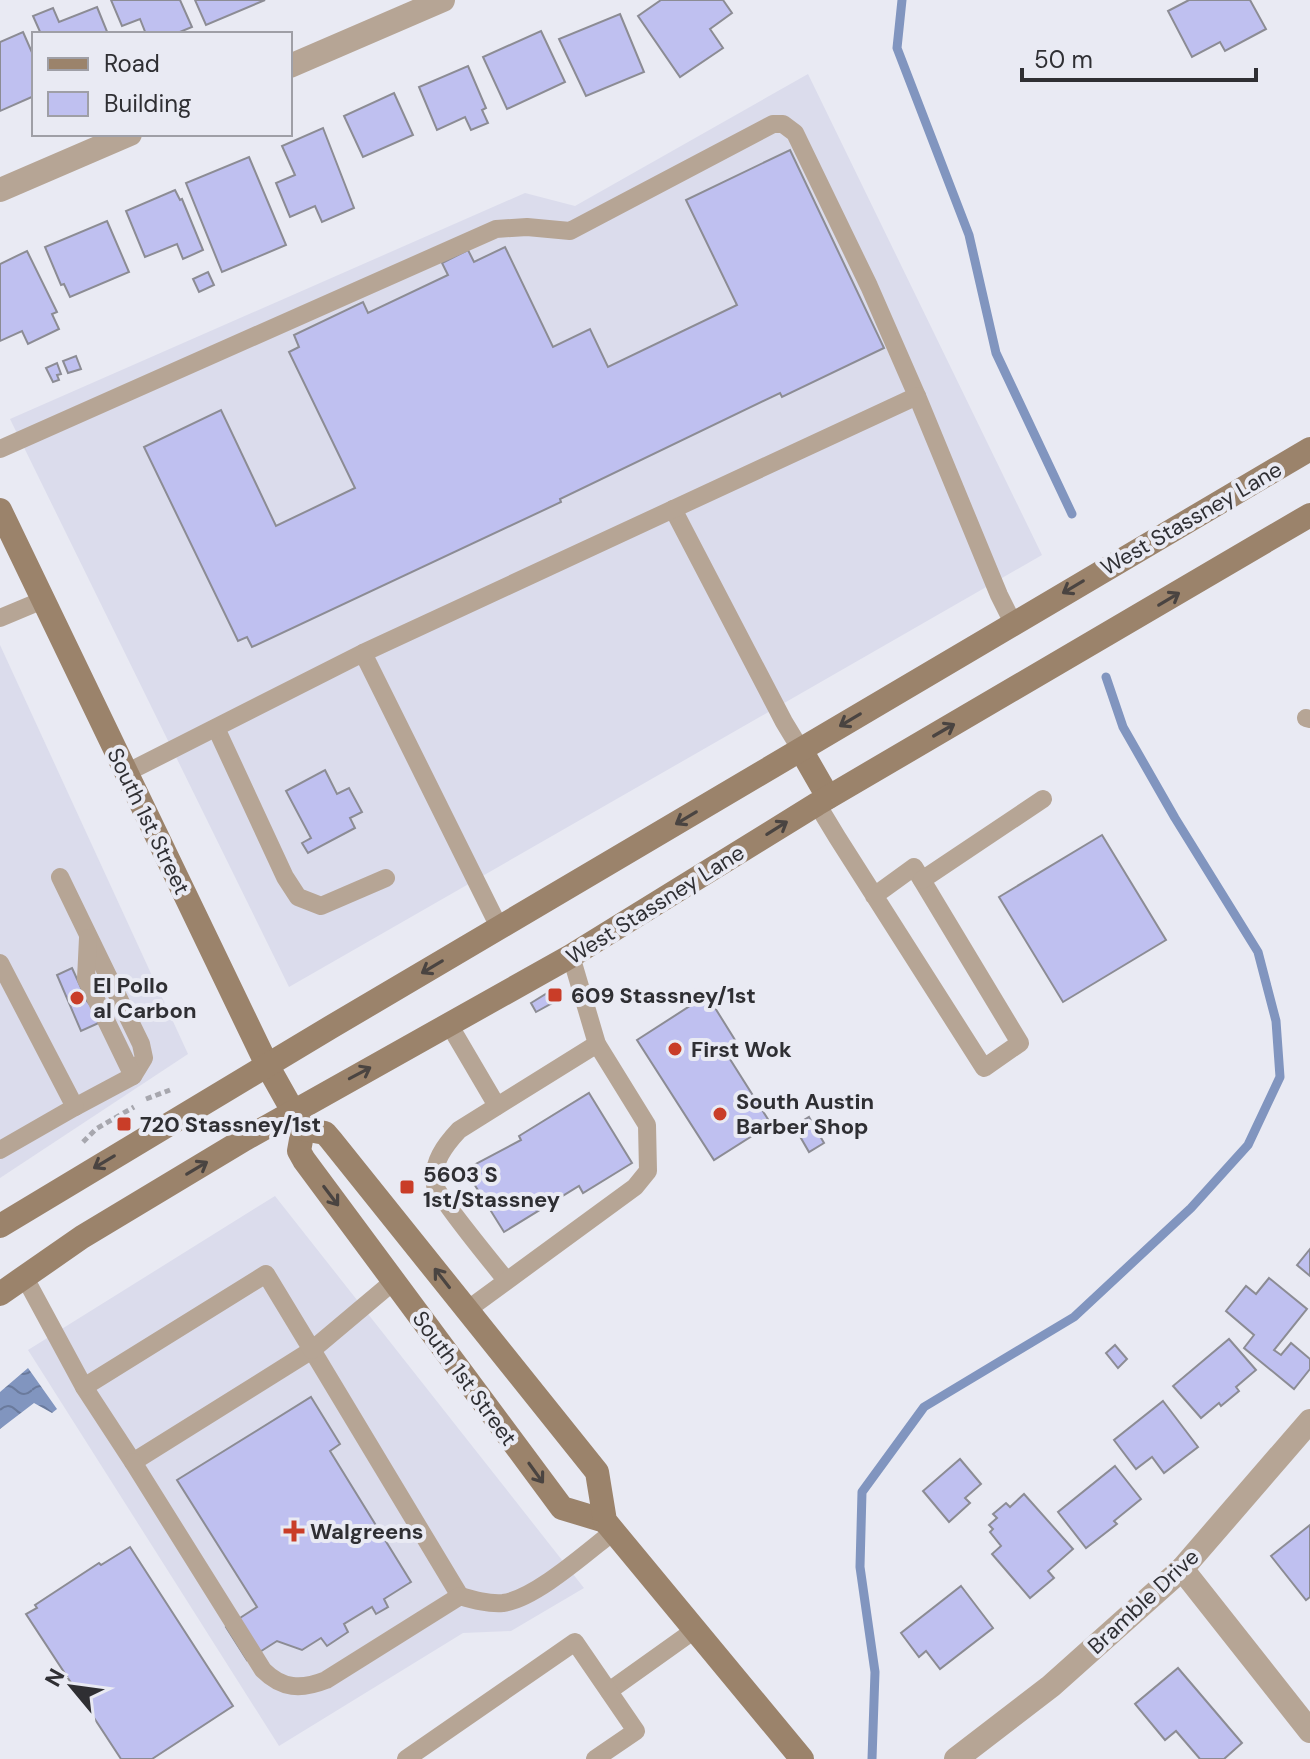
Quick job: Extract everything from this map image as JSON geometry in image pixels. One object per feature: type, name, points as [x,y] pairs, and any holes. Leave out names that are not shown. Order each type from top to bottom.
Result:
[{"type":"main road","name":"West Stassney Lane","points":[[0,1226],[499,927],[1310,449]]},
{"type":"main road","name":"South 1st Street","points":[[0,510],[267,1065],[298,1120],[299,1151],[304,1160],[562,1508],[609,1526]]},
{"type":"main road","name":"West Stassney Lane","points":[[0,1294],[82,1237],[298,1120],[822,800],[1310,515]]},
{"type":"main road","points":[[801,750],[822,800]]},
{"type":"main road","name":"South 1st Street","points":[[298,1120],[325,1133],[331,1140],[597,1472],[609,1526]]},
{"type":"main road","points":[[609,1526],[802,1759]]},
{"type":"street","points":[[292,65],[443,0]]},
{"type":"street","points":[[0,190],[125,136]]},
{"type":"street","name":"Bramble Drive","points":[[956,1759],[1051,1686],[1182,1569],[1310,1421]]},
{"type":"street","points":[[1182,1569],[1310,1731]]},
{"type":"lane","points":[[0,449],[496,229],[527,227],[570,231],[773,124],[783,124],[795,133],[869,286],[1013,623]]},
{"type":"lane","points":[[126,773],[363,653],[917,396]]},
{"type":"lane","points":[[673,509],[801,750]]},
{"type":"lane","points":[[0,618],[43,600]]},
{"type":"lane","points":[[363,653],[499,927]]},
{"type":"lane","points":[[216,728],[285,877],[298,897],[321,906],[386,878]]},
{"type":"lane","points":[[922,880],[1043,799]]},
{"type":"lane","points":[[822,800],[874,896],[984,1068],[1020,1043],[914,867],[874,896]]},
{"type":"lane","points":[[0,1150],[133,1076],[144,1058],[141,1044],[60,877]]},
{"type":"lane","points":[[467,1310],[635,1187],[648,1171],[647,1125],[597,1044],[571,956]]},
{"type":"lane","points":[[0,963],[75,1107]]},
{"type":"lane","points":[[450,1026],[497,1106]]},
{"type":"lane","points":[[506,1280],[435,1187],[436,1165],[444,1145],[459,1130],[597,1044]]},
{"type":"lane","points":[[84,1387],[266,1274],[460,1596],[503,1603],[527,1595],[609,1526]]},
{"type":"lane","points":[[24,1276],[84,1387],[263,1670],[275,1681],[290,1687],[308,1687],[326,1680],[460,1596]]},
{"type":"lane","points":[[133,1462],[312,1350],[394,1281]]},
{"type":"lane","points":[[609,1691],[696,1629]]},
{"type":"lane","points":[[406,1759],[575,1642],[636,1731],[595,1759]]},
{"type":"shaded area","points":[[808,74],[1042,555],[289,987],[10,419],[525,193],[575,206]]},
{"type":"shaded area","points":[[0,645],[188,1054],[0,1178]]},
{"type":"shaded area","points":[[275,1196],[584,1588],[511,1631],[463,1633],[279,1746],[28,1350]]},
{"type":"water","points":[[28,1368],[57,1409],[52,1413],[34,1403],[0,1429],[0,1392]]},
{"type":"building","points":[[111,0],[180,0],[192,27],[180,32],[145,32],[140,19],[122,26]]},
{"type":"building","points":[[195,0],[265,0],[206,25]]},
{"type":"building","points":[[661,0],[723,0],[732,13],[710,29],[723,48],[680,77],[638,16]]},
{"type":"building","points":[[1189,0],[1250,0],[1266,29],[1225,51],[1220,42],[1192,57],[1168,11]]},
{"type":"building","points":[[97,7],[107,32],[40,32],[33,16],[53,8],[59,22]]},
{"type":"building","points":[[620,14],[644,72],[586,96],[559,39]]},
{"type":"building","points":[[541,31],[565,82],[507,109],[483,57]]},
{"type":"building","points":[[23,32],[32,52],[32,97],[0,111],[0,42]]},
{"type":"building","points":[[468,66],[486,108],[482,110],[488,123],[471,130],[465,117],[437,130],[419,87]]},
{"type":"building","points":[[394,93],[413,135],[363,157],[344,116]]},
{"type":"building","points":[[323,128],[354,208],[322,222],[315,206],[290,217],[276,183],[295,175],[282,146]]},
{"type":"building","points":[[790,150],[884,348],[782,397],[780,393],[560,499],[561,502],[252,647],[247,637],[238,641],[144,447],[221,410],[276,526],[355,488],[289,352],[299,347],[294,335],[363,302],[368,313],[448,275],[442,263],[468,250],[474,262],[505,247],[553,347],[590,329],[608,367],[737,305],[686,200]]},
{"type":"building","points":[[249,157],[286,245],[222,272],[186,183]]},
{"type":"building","points":[[175,190],[182,199],[203,250],[183,259],[177,244],[145,257],[126,211]]},
{"type":"building","points":[[107,221],[129,272],[70,297],[64,284],[61,285],[45,247]]},
{"type":"building","points":[[27,251],[57,312],[52,314],[59,329],[28,344],[22,331],[0,341],[0,264]]},
{"type":"building","points":[[208,272],[214,285],[199,292],[193,279]]},
{"type":"building","points":[[76,356],[81,369],[68,373],[63,361]]},
{"type":"building","points":[[57,363],[61,374],[57,375],[59,380],[53,382],[46,368]]},
{"type":"building","points":[[325,770],[337,794],[349,788],[362,812],[350,818],[355,828],[308,853],[302,843],[311,838],[286,791]]},
{"type":"building","points":[[1102,835],[1166,940],[1063,1002],[999,897]]},
{"type":"building","name":"El Pollo al Carbon","points":[[72,968],[87,1001],[103,1021],[81,1031],[57,975]]},
{"type":"building","points":[[549,992],[554,1002],[536,1012],[531,1003]]},
{"type":"building","points":[[707,995],[740,1048],[728,1056],[771,1124],[714,1160],[637,1040]]},
{"type":"building","points":[[589,1093],[632,1163],[583,1193],[579,1186],[504,1232],[471,1179],[474,1177],[468,1168],[521,1140],[519,1136]]},
{"type":"building","points":[[809,1117],[824,1143],[809,1152],[794,1126]]},
{"type":"building","points":[[1310,1249],[1310,1276],[1297,1265]]},
{"type":"building","points":[[1269,1278],[1307,1309],[1274,1350],[1281,1355],[1291,1343],[1310,1359],[1310,1369],[1294,1389],[1244,1348],[1254,1335],[1226,1311],[1246,1286],[1256,1294]]},
{"type":"building","points":[[1229,1339],[1256,1370],[1236,1387],[1239,1391],[1201,1418],[1173,1386]]},
{"type":"building","points":[[1115,1345],[1127,1359],[1118,1368],[1106,1353]]},
{"type":"building","name":"Walgreens","points":[[311,1397],[340,1444],[330,1451],[411,1582],[384,1599],[388,1607],[376,1614],[372,1607],[344,1624],[348,1632],[327,1646],[321,1638],[302,1650],[277,1641],[247,1660],[226,1627],[257,1607],[177,1480]]},
{"type":"building","points":[[1163,1401],[1198,1447],[1164,1473],[1152,1457],[1136,1469],[1114,1440]]},
{"type":"building","points":[[960,1459],[981,1484],[965,1498],[970,1503],[949,1522],[923,1491]]},
{"type":"building","points":[[1115,1466],[1141,1499],[1114,1521],[1117,1524],[1086,1548],[1058,1512]]},
{"type":"building","points":[[1024,1494],[1073,1549],[1048,1571],[1054,1578],[1030,1598],[992,1554],[1001,1546],[990,1532],[993,1529],[989,1525],[997,1518],[993,1514],[1006,1503],[1010,1507]]},
{"type":"building","points":[[1310,1525],[1310,1597],[1306,1600],[1271,1556]]},
{"type":"building","points":[[130,1547],[233,1706],[152,1759],[121,1759],[26,1614],[99,1563],[101,1565]]},
{"type":"building","points":[[961,1586],[993,1628],[940,1669],[926,1651],[919,1657],[901,1633]]},
{"type":"building","points":[[1178,1668],[1242,1743],[1224,1759],[1200,1759],[1176,1731],[1165,1740],[1135,1704]]},
{"type":"waterway","points":[[902,0],[897,48],[969,235],[996,353],[1072,514]]},
{"type":"waterway","points":[[872,1759],[875,1672],[860,1567],[862,1492],[924,1407],[1074,1317],[1191,1208],[1248,1145],[1280,1077],[1276,1021],[1258,952],[1123,727],[1106,677]]},
{"type":"place","name":"609 Stassney/1st","points":[[555,995]]},
{"type":"place","name":"El Pollo al Carbon","points":[[77,998]]},
{"type":"place","name":"First Wok","points":[[675,1049]]},
{"type":"place","name":"South Austin Barber Shop","points":[[720,1114]]},
{"type":"place","name":"720 Stassney/1st","points":[[124,1124]]},
{"type":"place","name":"5603 S 1st/Stassney","points":[[407,1187]]},
{"type":"place","name":"Walgreens","points":[[294,1531]]}]
